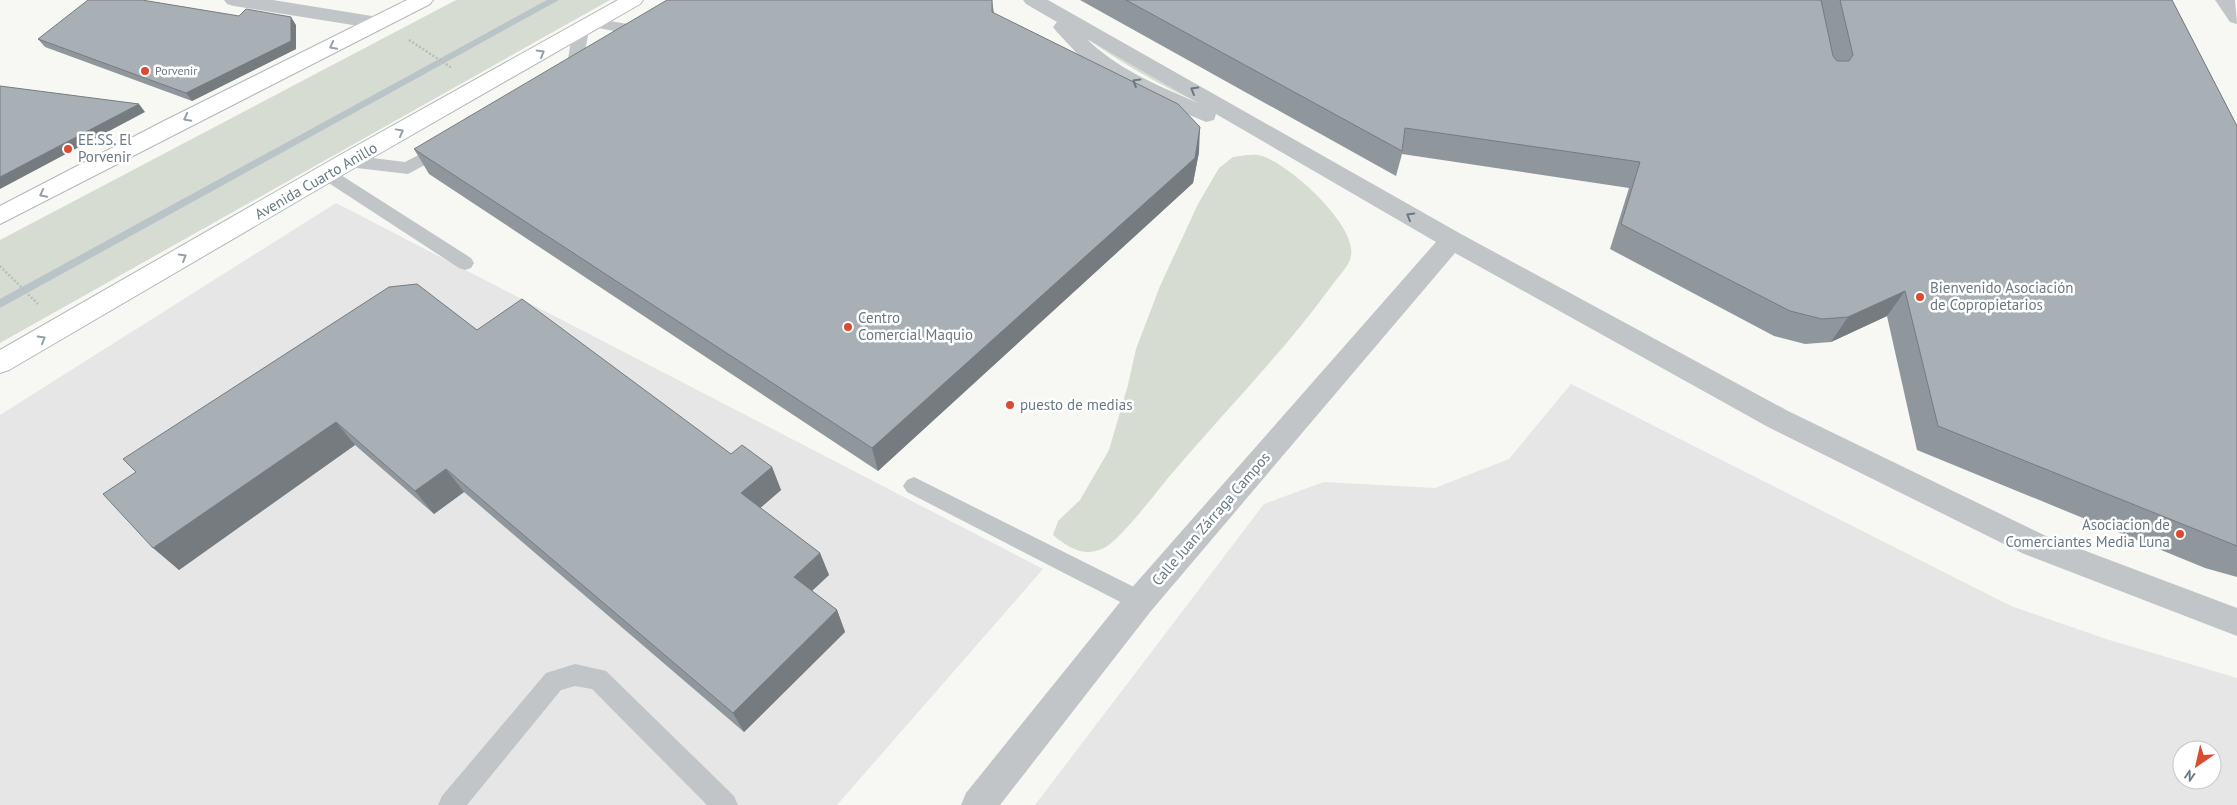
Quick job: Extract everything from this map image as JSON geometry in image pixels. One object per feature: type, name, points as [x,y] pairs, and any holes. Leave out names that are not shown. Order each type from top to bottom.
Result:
[{"type":"highway","points":[[0,216],[172,126],[423,0]]},
{"type":"highway","name":"Avenida Cuarto Anillo","points":[[0,363],[348,161],[633,0]]},
{"type":"street","points":[[234,0],[378,23]]},
{"type":"street","points":[[2225,0],[2237,18]]},
{"type":"street","points":[[1038,3],[1452,240],[1778,419],[2035,545],[2237,622]]},
{"type":"street","name":"Calle Juan Zárraga Campos","points":[[978,805],[1140,601],[1452,240]]},
{"type":"lane","points":[[553,84],[573,72],[587,26],[645,32],[659,24]]},
{"type":"lane","points":[[348,161],[408,168],[463,137]]},
{"type":"lane","points":[[327,174],[465,262]]},
{"type":"lane","points":[[914,486],[1140,601]]},
{"type":"lane","points":[[451,805],[554,681],[575,675],[598,679],[725,805]]},
{"type":"path","points":[[427,51],[457,72]]},
{"type":"path","points":[[0,266],[36,302]]},
{"type":"shaded area","points":[[456,0],[610,0],[0,343],[0,240]]},
{"type":"shaded area","points":[[1082,35],[1207,107],[1143,74],[1112,56]]},
{"type":"shaded area","points":[[1260,155],[1274,161],[1304,183],[1319,197],[1343,228],[1350,243],[1350,260],[1342,273],[1291,337],[1118,537],[1097,551],[1083,552],[1077,550],[1053,535],[1058,521],[1080,500],[1109,450],[1128,385],[1136,349],[1160,286],[1198,204],[1219,168],[1233,157]]},
{"type":"shaded area","points":[[336,203],[1043,569],[837,805],[0,805],[0,415]]},
{"type":"shaded area","points":[[1571,384],[2011,606],[2106,639],[2237,678],[2237,805],[1035,805],[1264,504],[1324,482],[1435,488],[1509,459]]},
{"type":"building","name":"Porvenir","points":[[88,0],[142,0],[239,16],[246,9],[291,17],[291,41],[186,93],[38,39]]},
{"type":"building","name":"Centro Comercial Maquio","points":[[667,0],[992,0],[992,12],[1178,104],[1200,127],[1195,158],[872,448],[414,149]]},
{"type":"building","name":"Bienvenido Asociación de Copropietarios","points":[[1126,0],[1821,0],[1833,56],[1837,61],[1849,61],[1853,55],[1840,0],[2172,0],[2237,126],[2237,546],[1938,426],[1905,291],[1848,317],[1822,319],[1790,311],[1621,224],[1640,162],[1405,128],[1402,151]]},
{"type":"building","points":[[0,86],[139,104],[0,177]]},
{"type":"building","points":[[417,284],[477,330],[522,299],[731,454],[742,445],[772,467],[741,493],[820,553],[794,577],[837,610],[733,713],[446,469],[415,491],[336,422],[153,548],[103,494],[136,472],[123,459],[389,287]]},
{"type":"waterway","points":[[0,304],[554,0]]},
{"type":"place","name":"Porvenir","points":[[145,71]]},
{"type":"place","name":"EE.SS. El Porvenir","points":[[68,149]]},
{"type":"place","name":"Bienvenido Asociación de Copropietarios","points":[[1920,297]]},
{"type":"place","name":"Centro Comercial Maquio","points":[[848,327]]},
{"type":"place","name":"puesto de medias","points":[[1010,405]]},
{"type":"place","name":"Asociacion de Comerciantes Media Luna","points":[[2180,534]]}]
